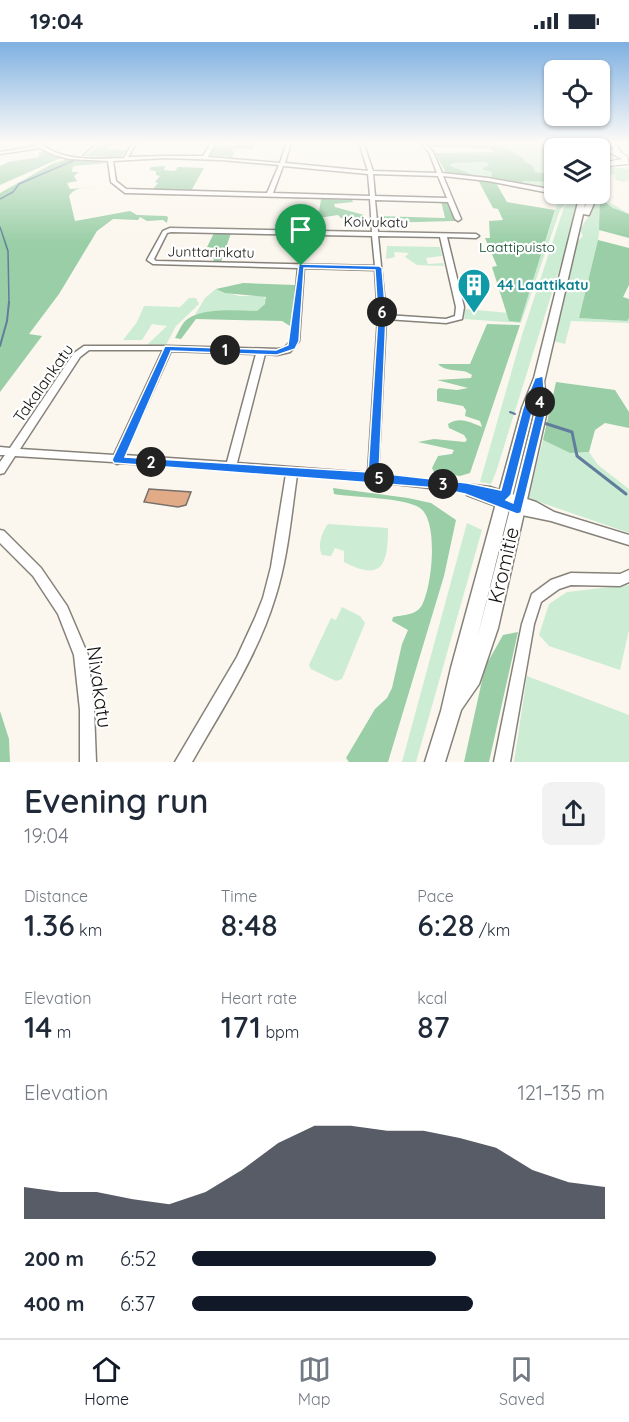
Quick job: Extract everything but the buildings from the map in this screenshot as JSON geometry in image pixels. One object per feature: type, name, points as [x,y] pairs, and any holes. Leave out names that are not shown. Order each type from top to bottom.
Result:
[{"type":"main road","name":"Kromitie","points":[[435,762],[451,711],[472,677],[489,628],[528,408],[540,378],[576,230],[589,209],[589,204]]},
{"type":"street","points":[[113,176],[114,182],[125,191],[452,200]]},
{"type":"street","points":[[269,196],[277,176]]},
{"type":"street","points":[[370,176],[382,317],[373,477]]},
{"type":"street","points":[[440,176],[458,219]]},
{"type":"street","points":[[448,176],[480,178],[544,190]]},
{"type":"street","name":"Koivukatu","points":[[151,262],[150,260],[167,231],[476,236]]},
{"type":"street","points":[[382,317],[446,321],[460,315],[443,235]]},
{"type":"street","name":"Junttarinkatu","points":[[151,262],[379,268]]},
{"type":"street","name":"Takalankatu","points":[[13,453],[82,350],[96,346],[261,352],[287,350],[295,341],[301,266]]},
{"type":"street","points":[[117,460],[168,348]]},
{"type":"street","points":[[231,467],[261,352]]},
{"type":"street","points":[[0,451],[437,483],[511,502],[629,540]]},
{"type":"street","points":[[0,470],[13,453]]},
{"type":"street","points":[[183,762],[240,663],[268,601],[274,580],[292,471]]},
{"type":"street","name":"Nivakatu","points":[[0,535],[37,572],[63,610],[81,655],[87,710],[88,762]]},
{"type":"street","points":[[502,762],[525,635],[536,598],[555,584],[571,579],[620,580],[629,576]]},
{"type":"green space","points":[[0,176],[21,176],[0,185]]},
{"type":"green space","points":[[31,176],[74,176],[77,181],[67,183],[70,189],[82,188],[69,196],[75,221],[130,211],[137,215],[168,217],[167,223],[163,220],[147,221],[140,217],[138,220],[113,219],[97,231],[59,294],[29,334],[42,336],[0,392],[0,193]]},
{"type":"green space","points":[[160,176],[200,176],[191,191],[152,190]]},
{"type":"green space","points":[[475,176],[502,176],[520,183],[544,182],[544,189]]},
{"type":"green space","points":[[491,176],[544,176],[544,182],[520,183],[491,178]]},
{"type":"green space","points":[[616,176],[629,176],[629,180],[624,182],[614,179]]},
{"type":"green space","name":"Laattipuisto","points":[[478,180],[496,183],[507,202],[555,210],[520,322],[509,321],[492,267],[497,266],[485,238],[490,238],[489,221],[503,220],[498,209],[493,208]]},
{"type":"green space","points":[[321,199],[352,200],[353,202],[334,204],[335,207],[364,215],[363,219],[341,218],[338,215],[318,218]]},
{"type":"green space","points":[[441,201],[449,202],[455,221],[377,223],[378,216],[445,218]]},
{"type":"green space","points":[[610,203],[629,214],[613,208]]},
{"type":"green space","points":[[557,204],[566,204],[560,210],[521,323],[464,319],[465,309],[509,313],[520,321]]},
{"type":"green space","points":[[568,204],[578,204],[496,472],[491,484],[480,482],[522,335],[564,207]]},
{"type":"green space","points":[[593,204],[603,204],[598,240],[579,318],[626,321],[629,318],[629,323],[571,321],[565,344],[553,341],[578,241],[583,236],[580,230]]},
{"type":"green space","points":[[600,204],[608,204],[629,214],[629,238],[599,230]]},
{"type":"green space","points":[[214,233],[231,233],[221,262],[214,262],[212,248],[207,247]]},
{"type":"green space","points":[[598,240],[629,248],[629,285],[623,297],[629,299],[627,321],[579,318]]},
{"type":"green space","points":[[387,246],[440,247],[442,256],[426,258],[428,264],[443,263],[444,266],[417,265],[405,257],[409,253],[394,252],[395,257],[386,259]]},
{"type":"green space","points":[[243,283],[295,285],[293,325],[290,326],[282,321],[196,319],[181,339],[175,338],[184,322],[195,315],[222,310],[257,311],[265,304],[266,297],[225,293],[216,289]]},
{"type":"green space","points":[[216,289],[239,296],[262,296],[267,299],[257,311],[233,310],[195,315],[205,298]]},
{"type":"green space","points":[[189,298],[196,298],[199,304],[176,326],[166,345],[147,345],[167,326],[152,324],[142,340],[123,340],[137,322],[144,306],[180,307]]},
{"type":"green space","points":[[487,324],[520,325],[470,473],[460,476],[434,472],[432,468],[438,456],[452,454],[454,450],[418,442],[434,439],[465,442],[467,440],[464,435],[449,428],[448,424],[457,421],[466,421],[482,427],[480,421],[465,416],[466,410],[463,406],[437,401],[439,388],[457,390],[468,388],[437,380],[471,378],[472,375],[464,371],[446,369],[438,364],[470,364]]},
{"type":"green space","points":[[556,382],[615,390],[629,412],[629,428],[605,423],[595,430],[589,452],[570,453],[543,440]]},
{"type":"green space","points":[[543,440],[570,453],[589,452],[598,465],[629,489],[629,533],[528,498]]},
{"type":"green space","points":[[333,488],[431,503],[456,520],[444,576],[388,762],[349,762],[346,758],[375,709],[387,698],[392,688],[402,644],[408,630],[392,621],[393,617],[417,611],[426,596],[432,555],[430,526],[426,515],[413,504],[334,494]]},
{"type":"green space","points":[[467,523],[482,530],[416,762],[402,762]]},
{"type":"green space","points":[[328,524],[388,528],[386,552],[380,566],[375,570],[357,568],[344,562],[344,551],[335,548],[331,556],[322,555],[321,539]]},
{"type":"green space","points":[[629,585],[629,630],[620,670],[549,646],[539,635],[549,604],[567,592]]},
{"type":"green space","points":[[342,607],[360,616],[365,623],[342,679],[336,681],[311,669],[309,665],[331,618],[336,620]]},
{"type":"green space","points":[[518,632],[489,762],[464,762],[485,667],[503,635]]},
{"type":"green space","points":[[527,676],[629,715],[629,762],[514,762]]},
{"type":"green space","points":[[0,711],[9,739],[10,762],[0,762]]},
{"type":"waterway","points":[[0,199],[13,192],[19,184],[39,176]]},
{"type":"waterway","points":[[0,227],[8,251],[9,302]]},
{"type":"waterway","points":[[0,346],[7,321],[9,302]]},
{"type":"waterway","points":[[510,412],[515,414]]},
{"type":"waterway","points":[[544,423],[572,432],[577,456],[626,494]]},
{"type":"place","name":"44 Laattikatu","points":[[474,314]]},
{"type":"route","points":[[301,266],[295,341],[292,347],[277,352],[168,348],[117,460],[331,473],[373,477],[437,483],[505,495],[528,408],[540,378],[541,411],[517,509],[466,490],[437,483],[373,477],[382,317],[379,268],[301,266]]}]
